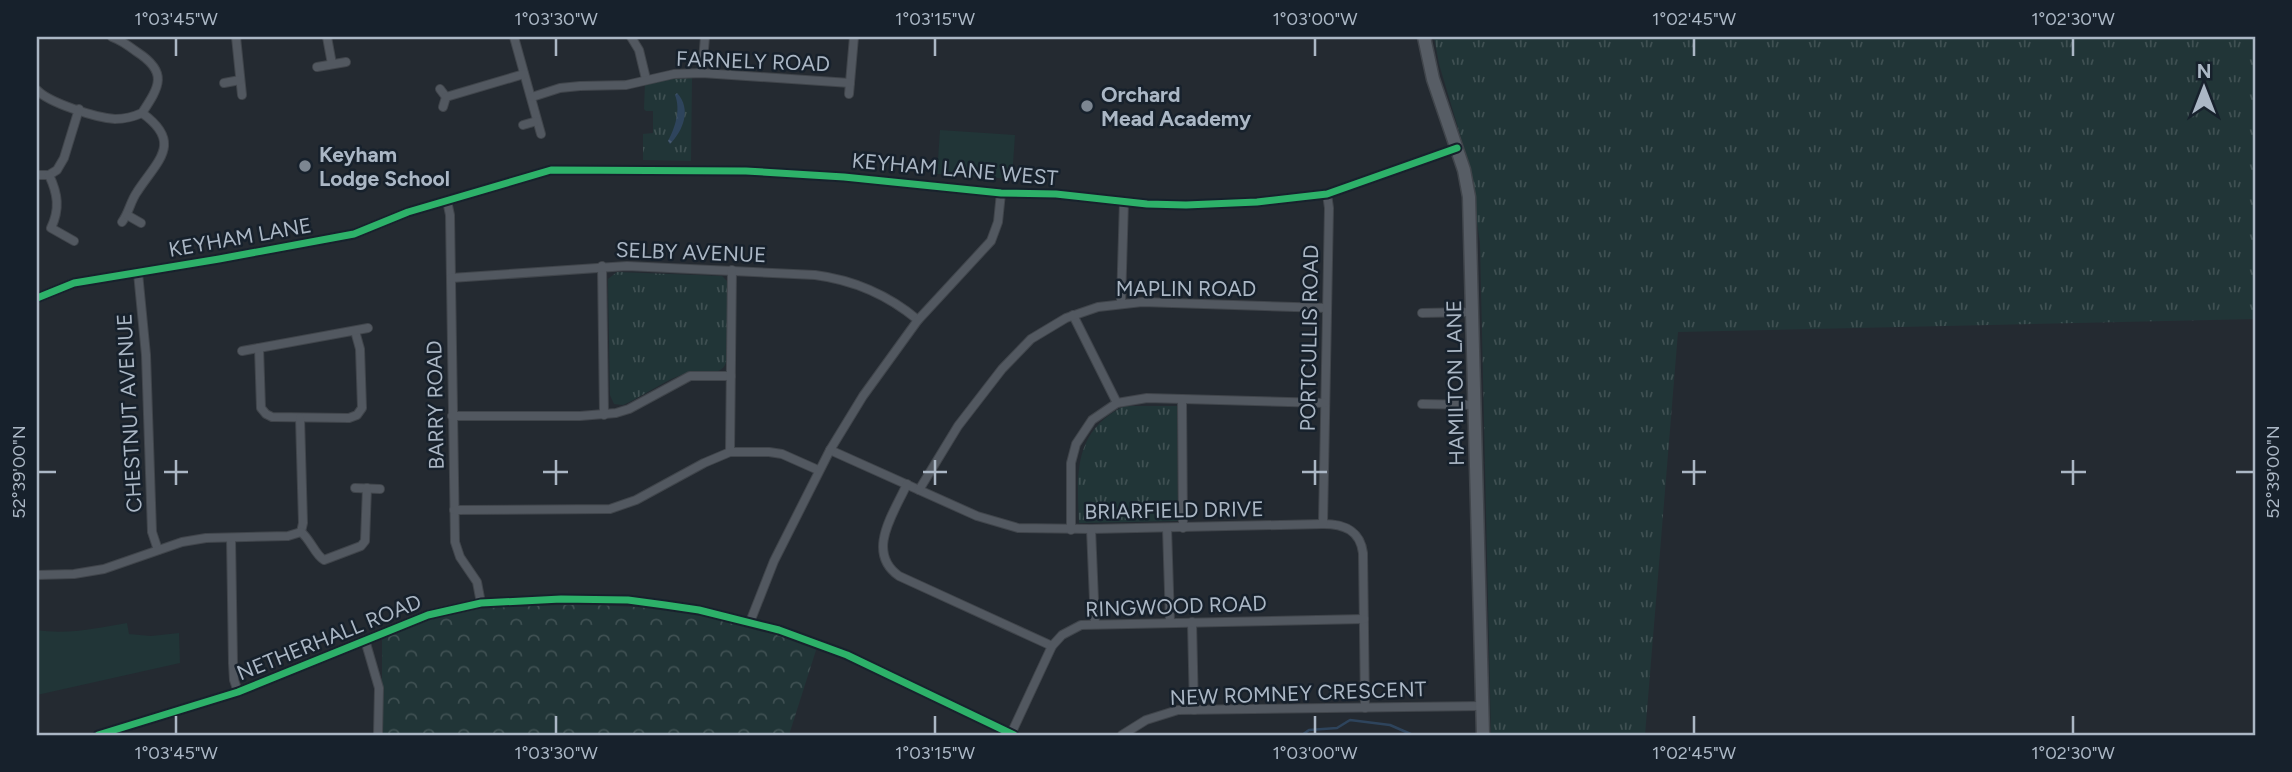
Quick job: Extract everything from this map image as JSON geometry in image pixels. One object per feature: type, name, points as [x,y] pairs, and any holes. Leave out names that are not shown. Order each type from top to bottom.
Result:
[{"type":"street","points":[[37,90],[48,100],[112,119],[130,118],[142,113],[158,86],[158,72],[153,64],[116,37]]},
{"type":"street","points":[[236,37],[242,94]]},
{"type":"street","points":[[327,37],[332,64]]},
{"type":"street","points":[[514,37],[541,134]]},
{"type":"street","points":[[631,37],[639,50],[646,79]]},
{"type":"street","points":[[702,73],[705,37]]},
{"type":"street","points":[[849,94],[854,37]]},
{"type":"street","name":"HAMILTON LANE","points":[[1424,37],[1433,79],[1464,170],[1469,197],[1483,735]]},
{"type":"street","points":[[317,66],[346,62]]},
{"type":"street","name":"FARNELY ROAD","points":[[532,97],[560,88],[626,85],[674,74],[702,73],[850,83]]},
{"type":"street","points":[[446,97],[524,75]]},
{"type":"street","points":[[224,83],[240,80]]},
{"type":"street","points":[[440,89],[446,97]]},
{"type":"street","points":[[443,107],[446,97]]},
{"type":"street","points":[[37,175],[49,175],[57,170],[64,158],[79,109]]},
{"type":"street","points":[[141,223],[124,219],[132,200],[160,162],[164,150],[159,127],[142,113]]},
{"type":"street","points":[[523,125],[537,121]]},
{"type":"street","name":"KEYHAM LANE WEST","points":[[446,201],[551,170],[746,171],[844,177],[1001,193],[1056,194],[1186,205],[1257,202],[1327,194],[1457,148]]},
{"type":"street","points":[[49,175],[56,191],[57,202],[56,218],[51,228],[74,241]]},
{"type":"street","points":[[750,622],[774,561],[818,470],[863,396],[918,320],[991,241],[998,222],[1001,193]]},
{"type":"street","name":"PORTCULLIS ROAD","points":[[1323,524],[1329,208],[1327,194]]},
{"type":"street","name":"KEYHAM LANE","points":[[37,298],[74,283],[354,234],[408,212],[446,201]]},
{"type":"street","name":"BARRY ROAD","points":[[446,201],[450,215],[456,547],[477,582],[481,603]]},
{"type":"street","points":[[1121,303],[1124,201]]},
{"type":"street","points":[[602,266],[604,415]]},
{"type":"street","name":"SELBY AVENUE","points":[[451,278],[602,266],[815,275],[842,280],[882,295],[918,320]]},
{"type":"street","points":[[730,452],[732,270]]},
{"type":"street","name":"CHESTNUT AVENUE","points":[[138,273],[146,355],[152,532],[158,550]]},
{"type":"street","name":"MAPLIN ROAD","points":[[919,489],[958,426],[1011,358],[1042,331],[1073,315],[1121,303],[1327,308]]},
{"type":"street","points":[[1422,313],[1473,312]]},
{"type":"street","points":[[1073,315],[1116,403]]},
{"type":"street","points":[[242,351],[368,328]]},
{"type":"street","points":[[259,348],[263,411],[272,417],[349,418],[362,408],[360,349],[355,331]]},
{"type":"street","points":[[452,416],[604,415],[629,409],[690,376],[731,376]]},
{"type":"street","points":[[1071,530],[1071,463],[1076,444],[1092,420],[1116,403],[1139,398],[1325,403]]},
{"type":"street","points":[[1182,399],[1183,528]]},
{"type":"street","points":[[1422,404],[1475,405]]},
{"type":"street","points":[[300,418],[301,532]]},
{"type":"street","name":"BRIARFIELD DRIVE","points":[[830,450],[977,516],[1003,525],[1034,530],[1323,524],[1348,528],[1356,534],[1363,553],[1365,708]]},
{"type":"street","points":[[454,510],[610,509],[636,500],[730,452],[782,454],[818,470]]},
{"type":"street","points":[[907,484],[882,539],[883,556],[889,568],[899,576],[1052,646]]},
{"type":"street","points":[[355,488],[380,489]]},
{"type":"street","points":[[301,532],[324,560],[361,546],[366,538],[367,488]]},
{"type":"street","points":[[1167,528],[1170,622]]},
{"type":"street","points":[[1091,529],[1095,624]]},
{"type":"street","points":[[37,575],[89,572],[119,565],[182,542],[288,536],[301,532]]},
{"type":"street","points":[[231,538],[233,663],[238,692]]},
{"type":"street","name":"NETHERHALL ROAD","points":[[98,735],[126,732],[238,692],[428,615],[481,603],[520,600],[628,600],[699,610],[750,622],[847,654],[1012,734]]},
{"type":"street","name":"RINGWOOD ROAD","points":[[1012,734],[1052,646],[1068,630],[1081,625],[1364,619]]},
{"type":"street","points":[[1192,622],[1194,710]]},
{"type":"street","points":[[365,640],[379,688],[378,735]]},
{"type":"street","name":"NEW ROMNEY CRESCENT","points":[[1122,735],[1156,716],[1178,710],[1482,706]]},
{"type":"green space","points":[[1434,37],[2255,37],[2255,319],[1678,332],[1645,735],[1491,735],[1480,243],[1468,161],[1439,64]]},
{"type":"green space","points":[[692,78],[691,161],[643,160],[643,134],[653,133],[653,111],[644,109],[645,83]]},
{"type":"green space","points":[[940,130],[1015,135],[1012,179],[937,174]]},
{"type":"green space","points":[[617,272],[722,276],[729,283],[726,363],[723,367],[716,371],[684,374],[623,405],[614,404],[610,395],[608,279]]},
{"type":"green space","points":[[1124,406],[1177,406],[1178,521],[1079,523],[1079,471],[1087,441],[1107,416]]},
{"type":"green space","points":[[563,605],[676,611],[730,622],[817,647],[789,735],[382,735],[382,638],[426,621],[478,608]]},
{"type":"green space","points":[[127,623],[129,634],[151,636],[179,633],[180,663],[37,695],[37,630],[71,631]]},
{"type":"water","points":[[677,93],[682,99],[685,113],[679,133],[670,144],[668,141],[677,113]]},
{"type":"waterway","points":[[1302,735],[1309,730],[1337,728],[1350,720],[1390,725],[1413,735]]},
{"type":"cycle path","points":[[37,298],[74,283],[354,234],[408,212],[551,170],[746,171],[844,177],[1001,193],[1056,194],[1147,204],[1186,205],[1257,202],[1327,194],[1457,148]]},
{"type":"cycle path","points":[[98,735],[238,692],[428,615],[481,603],[561,599],[628,600],[665,605],[699,610],[779,630],[847,655],[1014,735]]},
{"type":"place","name":"Orchard Mead Academy","points":[[1087,106]]},
{"type":"place","name":"Keyham Lodge School","points":[[305,166]]}]
